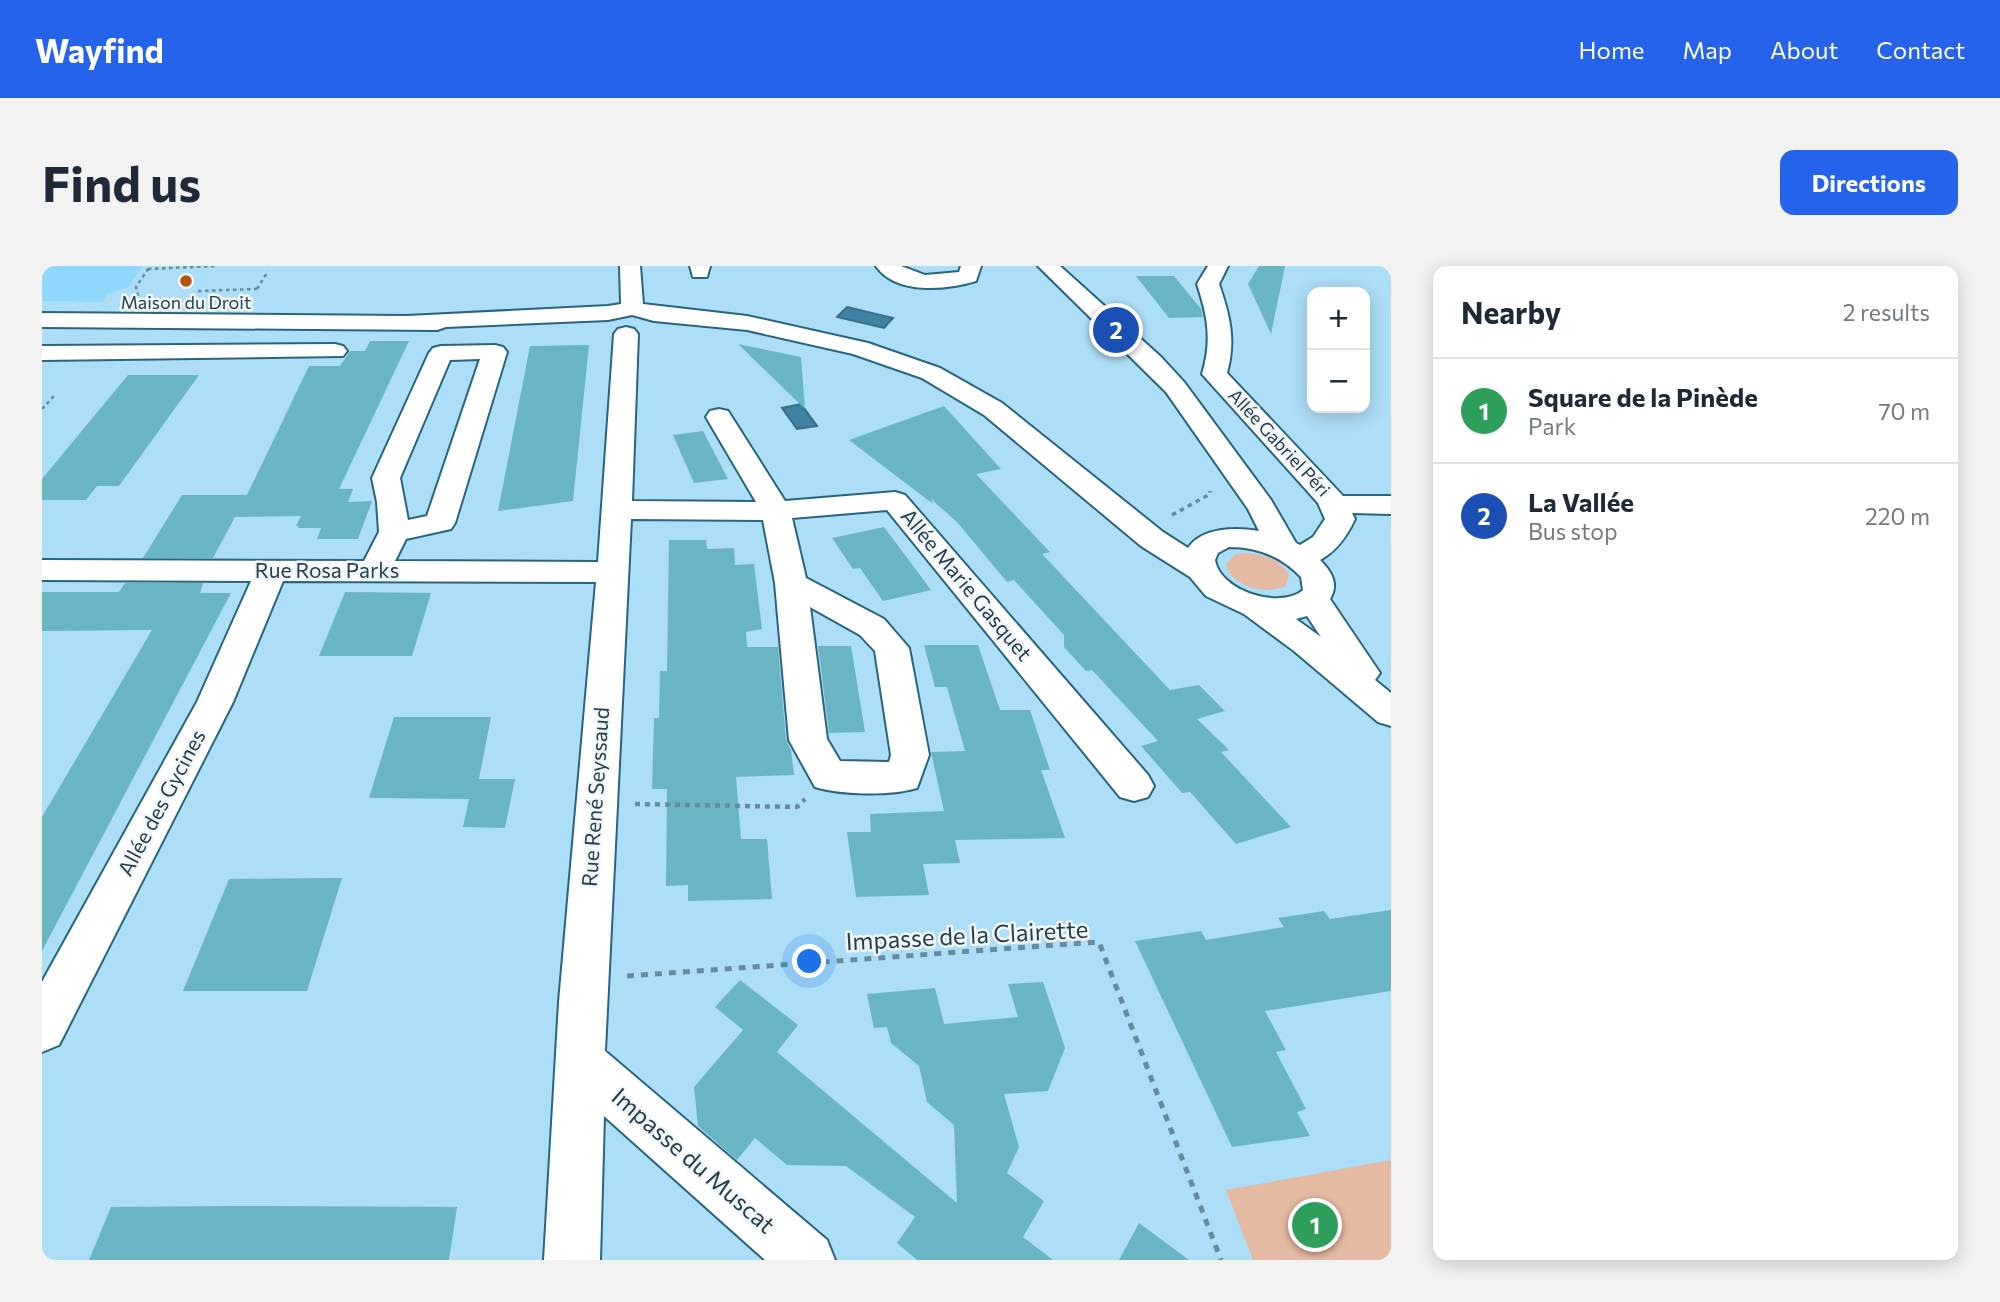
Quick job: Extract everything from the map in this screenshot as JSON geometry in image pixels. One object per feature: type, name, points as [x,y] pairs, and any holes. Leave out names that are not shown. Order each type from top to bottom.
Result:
[{"type":"street","name":"Rue René Seyssaud","points":[[572,1260],[578,1182],[584,979],[618,510],[631,266]]},
{"type":"street","points":[[878,273],[902,285],[920,281],[956,281],[968,276],[971,266]]},
{"type":"street","points":[[1048,266],[1152,362],[1175,387],[1213,438],[1245,489],[1261,506],[1291,553]]},
{"type":"street","name":"Allée Gabriel Péri","points":[[1218,266],[1208,284],[1223,332],[1222,351],[1214,374],[1334,506],[1340,519],[1331,538],[1318,551],[1291,553]]},
{"type":"street","points":[[42,320],[630,321],[786,331],[860,348],[931,373],[993,410],[1120,510],[1152,539],[1214,550],[1265,541],[1291,553],[1311,568],[1318,579],[1318,590],[1313,599],[1289,608],[1255,606]]},
{"type":"street","points":[[42,353],[335,351]]},
{"type":"street","points":[[375,571],[394,532],[392,502],[386,478],[441,354],[495,352],[440,523],[394,532]]},
{"type":"street","points":[[719,417],[776,511],[791,583],[808,740],[829,776],[903,777],[910,755],[892,648],[872,627],[791,583]]},
{"type":"street","points":[[1245,489],[1214,550],[1221,592],[1255,606],[1307,643],[1388,710]]},
{"type":"street","name":"Allée Marie Gasquet","points":[[618,510],[776,511],[895,502],[1134,786]]},
{"type":"street","name":"Allée Gabriel Péri","points":[[1334,506],[1369,503],[1391,505]]},
{"type":"street","name":"Rue Rosa Parks","points":[[42,570],[612,572]]},
{"type":"street","name":"Allée des Gycines","points":[[42,1029],[215,702],[271,572]]},
{"type":"street","points":[[1313,599],[1388,710]]},
{"type":"street","name":"Impasse du Muscat","points":[[580,1062],[807,1260]]},
{"type":"path","points":[[140,299],[136,287],[149,268],[216,266]]},
{"type":"path","points":[[252,295],[268,271]]},
{"type":"path","points":[[42,409],[54,396]]},
{"type":"path","points":[[595,804],[797,807],[829,776]]},
{"type":"path","name":"Impasse de la Clairette","points":[[584,979],[1099,942],[1221,1260]]},
{"type":"shaded area","points":[[42,266],[143,266],[128,287],[107,294],[103,302],[42,301]]},
{"type":"shaded area","points":[[847,307],[893,318],[884,328],[837,317]]},
{"type":"shaded area","points":[[801,404],[817,426],[797,429],[782,408]]},
{"type":"shaded area","points":[[1234,555],[1262,555],[1280,564],[1289,575],[1286,586],[1269,590],[1251,588],[1235,579],[1226,565]]},
{"type":"shaded area","points":[[1391,1160],[1391,1260],[1253,1260],[1226,1190]]},
{"type":"building","points":[[1259,266],[1285,266],[1271,334],[1248,284]]},
{"type":"building","points":[[1136,276],[1174,276],[1201,309],[1203,317],[1169,318]]},
{"type":"building","points":[[370,341],[409,341],[339,489],[353,489],[348,502],[372,501],[358,539],[317,539],[321,528],[296,526],[301,516],[235,517],[213,558],[143,558],[182,495],[247,495],[309,366],[340,366],[350,351],[365,351]]},
{"type":"building","points":[[738,344],[801,357],[805,409]]},
{"type":"building","points":[[589,345],[573,501],[498,511],[530,346]]},
{"type":"building","points":[[128,375],[199,375],[119,486],[97,486],[86,500],[42,500],[42,479]]},
{"type":"building","points":[[944,406],[1001,469],[976,474],[1050,552],[1042,554],[1170,690],[1199,685],[1225,711],[1197,719],[1229,750],[1221,752],[1291,827],[1236,844],[1190,792],[1182,793],[1141,746],[1158,741],[1092,670],[1086,671],[1064,647],[1064,635],[1014,580],[1007,582],[957,522],[931,499],[933,504],[849,440]]},
{"type":"building","points":[[703,431],[728,479],[694,483],[673,435]]},
{"type":"building","points":[[884,527],[931,590],[883,601],[860,568],[853,569],[832,538]]},
{"type":"building","points":[[669,540],[706,540],[707,549],[734,548],[735,565],[754,564],[762,629],[746,632],[747,647],[778,647],[786,740],[791,750],[794,775],[736,777],[741,839],[767,839],[772,899],[688,901],[688,885],[666,886],[667,789],[652,789],[654,718],[659,718],[660,671],[667,671]]},
{"type":"building","points":[[125,583],[203,583],[200,593],[231,593],[42,951],[42,817],[152,630],[42,631],[42,592],[119,592]]},
{"type":"building","points":[[345,592],[431,593],[412,656],[319,656]]},
{"type":"building","points":[[924,645],[978,645],[1000,710],[1030,710],[1050,770],[1041,770],[1065,838],[955,840],[960,863],[923,864],[929,895],[856,897],[847,832],[871,832],[870,814],[944,811],[931,752],[965,751],[947,687],[935,687]]},
{"type":"building","points":[[818,646],[851,646],[865,732],[829,733]]},
{"type":"building","points":[[394,717],[491,717],[479,779],[515,779],[505,828],[463,827],[469,799],[369,798]]},
{"type":"building","points":[[342,878],[307,991],[183,991],[229,879]]},
{"type":"building","points":[[1391,910],[1391,991],[1265,1011],[1286,1050],[1276,1052],[1306,1109],[1297,1112],[1310,1136],[1232,1147],[1135,941],[1201,931],[1206,940],[1284,927],[1278,918],[1324,911],[1330,919]]},
{"type":"building","points":[[740,980],[798,1025],[777,1052],[957,1203],[954,1125],[927,1102],[919,1066],[891,1043],[887,1027],[874,1028],[867,994],[935,988],[944,1024],[1018,1017],[1008,984],[1043,982],[1065,1048],[1048,1091],[1004,1094],[1019,1147],[1007,1173],[1044,1201],[1023,1237],[1053,1260],[917,1260],[897,1243],[915,1217],[846,1166],[787,1165],[755,1138],[737,1160],[698,1126],[694,1087],[743,1030],[715,1007]]},
{"type":"building","points":[[111,1207],[457,1207],[449,1260],[89,1260]]},
{"type":"building","points":[[1139,1223],[1189,1260],[1119,1260]]},
{"type":"place","name":"Maison du Droit","points":[[186,281]]},
{"type":"place","name":"La Vallée","points":[[1116,330]]},
{"type":"place","name":"Square de la Pinède","points":[[1315,1225]]}]
